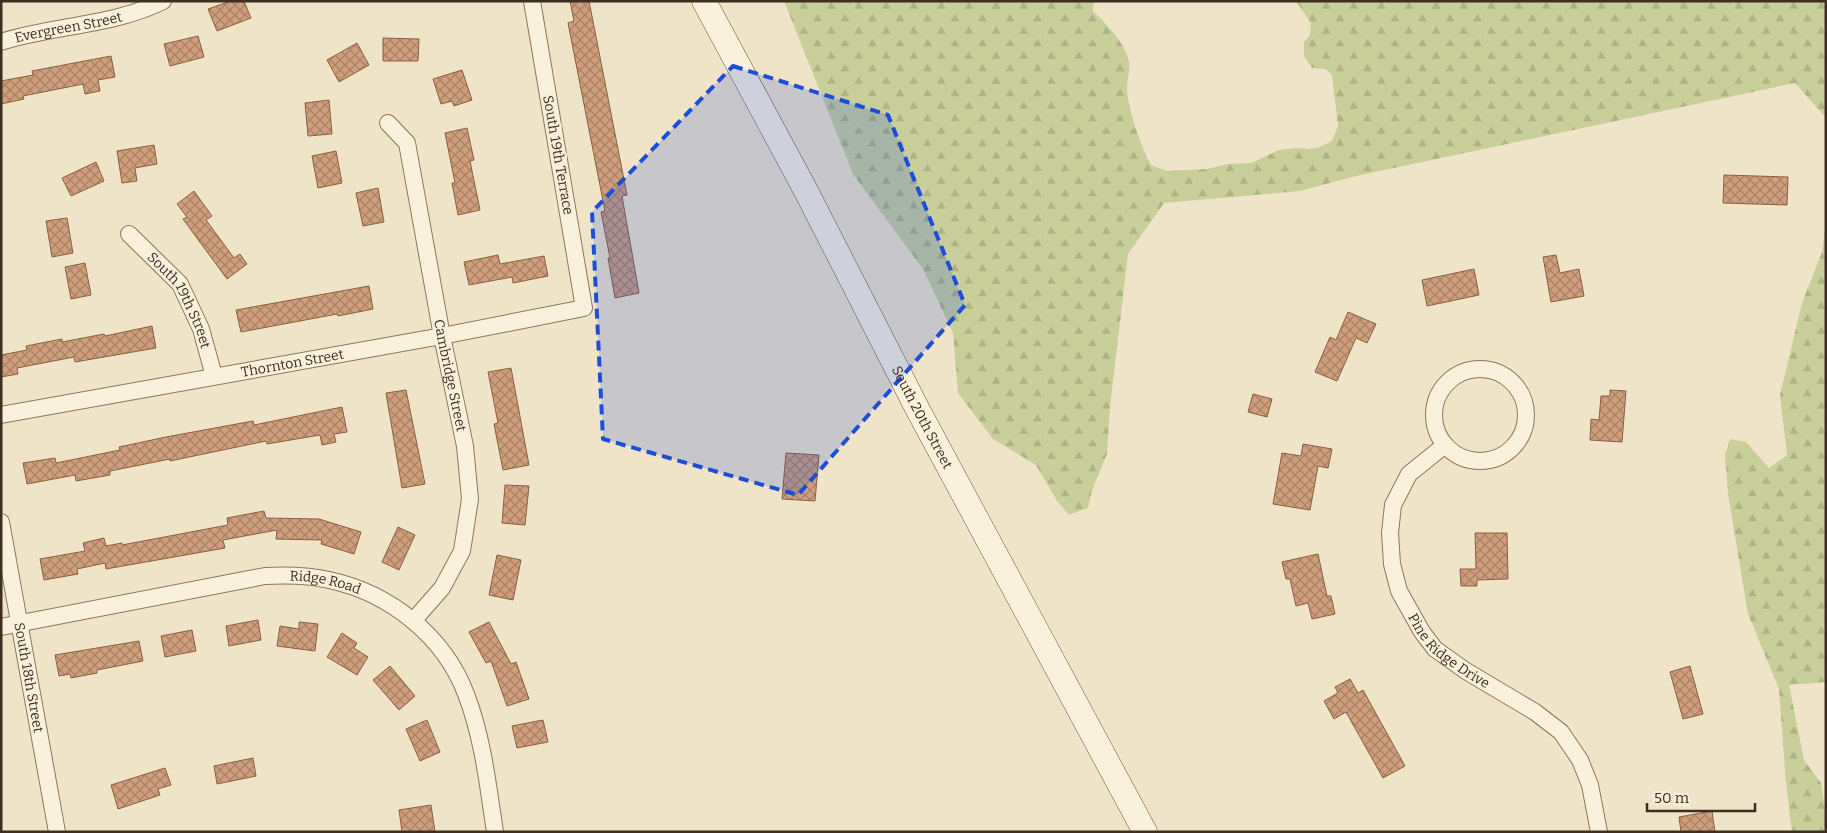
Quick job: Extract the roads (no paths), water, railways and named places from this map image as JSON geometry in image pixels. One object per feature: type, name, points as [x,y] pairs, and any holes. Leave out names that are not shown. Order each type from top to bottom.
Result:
[{"type":"main road","name":"South 20th Street","points":[[704,1],[806,191],[928,428],[1145,832]]},
{"type":"street","name":"Evergreen Street","points":[[1,42],[121,17],[145,10],[163,1]]},
{"type":"street","name":"South 19th Terrace","points":[[532,1],[584,308]]},
{"type":"street","name":"Cambridge Street","points":[[388,123],[407,143],[442,336],[465,446],[470,499],[462,551],[442,588],[413,621]]},
{"type":"street","name":"South 19th Street","points":[[129,234],[180,284],[202,329],[214,376]]},
{"type":"street","name":"Thornton Street","points":[[1,415],[442,336],[584,308]]},
{"type":"street","points":[[1482,369],[1496,372],[1509,379],[1518,388],[1524,400],[1526,420],[1520,439],[1511,449],[1494,459],[1474,461],[1461,457],[1445,445],[1435,426],[1434,412],[1438,398],[1445,386],[1455,376],[1468,371],[1482,369]]},
{"type":"street","name":"Pine Ridge Drive","points":[[1445,445],[1409,474],[1393,505],[1390,533],[1392,564],[1399,591],[1422,632],[1435,649],[1466,671],[1535,712],[1562,732],[1580,760],[1590,785],[1599,832]]},
{"type":"street","name":"South 18th Street","points":[[1,522],[57,832]]},
{"type":"street","name":"Ridge Road","points":[[1,627],[255,577],[296,575],[328,580],[356,588],[392,605],[413,621],[424,630],[449,661],[466,694],[482,746],[495,832]]}]
